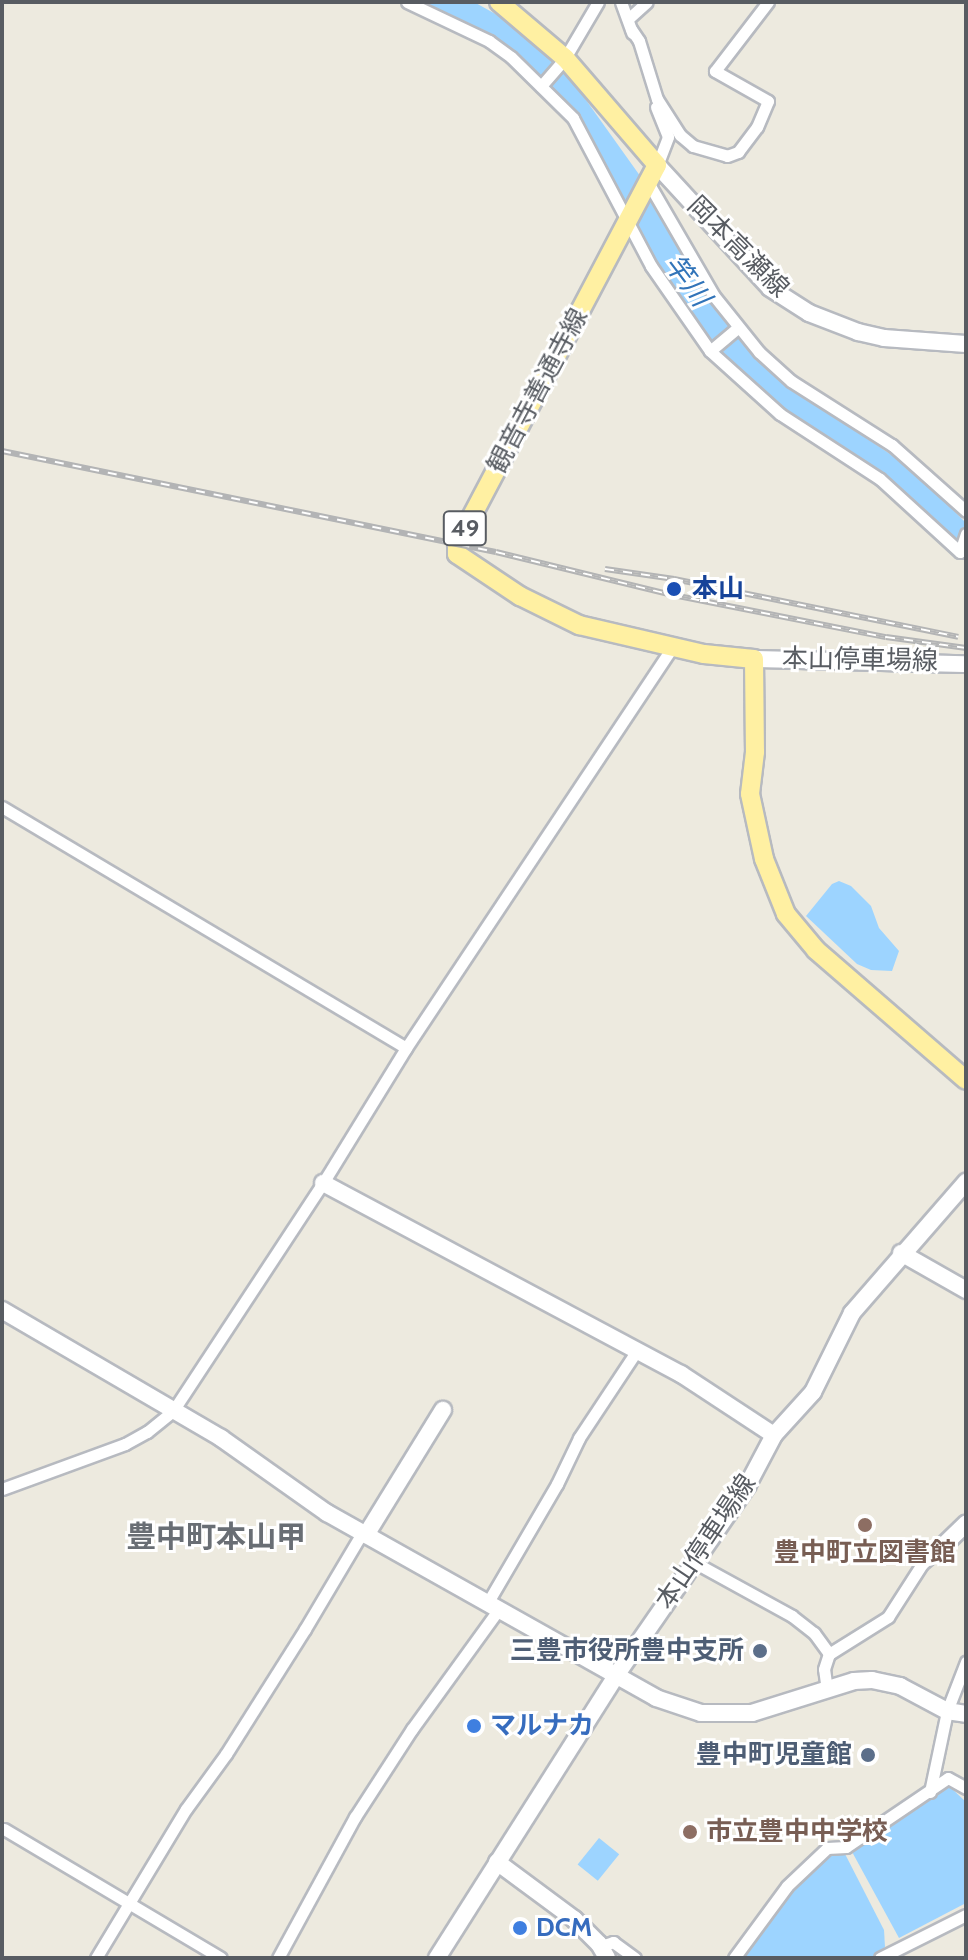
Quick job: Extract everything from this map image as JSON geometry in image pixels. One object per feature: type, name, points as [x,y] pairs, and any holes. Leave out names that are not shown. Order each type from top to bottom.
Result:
[{"type":"main road","points":[[499,2],[563,60],[657,165]]},
{"type":"main road","name":"観音寺善通寺線","points":[[657,165],[457,545],[457,554],[473,568],[566,620],[672,648],[754,659]]},
{"type":"main road","points":[[754,659],[755,752],[750,794],[764,859],[786,914],[816,950],[966,1080]]},
{"type":"street","points":[[407,2],[489,41],[542,85],[573,118],[669,296],[711,350],[780,414],[880,479],[960,550],[966,534]]},
{"type":"street","points":[[542,85],[563,60],[598,2]]},
{"type":"street","points":[[621,2],[668,137],[657,165]]},
{"type":"street","points":[[630,24],[647,2]]},
{"type":"street","points":[[630,24],[639,41],[657,99],[680,135],[693,146],[727,156],[738,152],[757,127],[768,101],[715,71],[768,2]]},
{"type":"street","name":"岡本高瀬線","points":[[657,165],[770,288],[809,313],[833,324],[884,338],[966,344]]},
{"type":"street","points":[[648,185],[736,329],[791,381],[892,445],[966,511]]},
{"type":"street","points":[[711,350],[736,329]]},
{"type":"street","points":[[2,1489],[125,1444],[147,1432],[173,1411],[323,1183],[406,1048],[672,648]]},
{"type":"street","name":"本山停車場線","points":[[754,659],[966,664]]},
{"type":"street","points":[[2,807],[406,1048]]},
{"type":"street","name":"本山停車場線","points":[[437,1958],[617,1674],[692,1561],[747,1486],[774,1435],[813,1392],[852,1313],[901,1253],[966,1182]]},
{"type":"street","points":[[323,1183],[681,1374],[774,1435]]},
{"type":"street","points":[[901,1253],[966,1290]]},
{"type":"street","points":[[2,1310],[221,1438],[307,1501],[656,1698],[701,1713],[752,1713],[854,1681],[885,1682],[947,1711],[966,1714]]},
{"type":"street","points":[[278,1958],[355,1817],[493,1605],[579,1438],[636,1352]]},
{"type":"street","points":[[96,1958],[186,1809],[305,1629],[443,1410]]},
{"type":"street","points":[[827,1690],[824,1669],[829,1654],[888,1617],[922,1564],[966,1524]]},
{"type":"street","points":[[692,1561],[792,1616],[825,1644],[829,1654]]},
{"type":"street","points":[[930,1792],[947,1711],[966,1662]]},
{"type":"street","points":[[734,1958],[809,1863],[827,1848],[846,1847],[948,1778],[966,1788]]},
{"type":"street","points":[[3,1831],[221,1958]]},
{"type":"street","points":[[497,1862],[574,1919],[604,1952],[613,1942],[635,1958]]},
{"type":"street","points":[[880,1958],[966,1915]]},
{"type":"water","name":"竿川","points":[[420,2],[474,2],[508,21],[566,72],[643,180],[696,276],[731,330],[784,383],[914,470],[966,523],[966,553],[881,474],[795,420],[710,346],[663,279],[576,119],[490,37]]},
{"type":"water","points":[[839,881],[851,886],[871,906],[879,928],[899,951],[892,971],[871,970],[857,964],[806,916],[832,884]]},
{"type":"water","points":[[948,1785],[966,1802],[966,1903],[899,1938],[851,1850]]},
{"type":"water","points":[[599,1838],[619,1854],[598,1881],[578,1864]]},
{"type":"water","points":[[843,1850],[884,1930],[885,1947],[873,1958],[739,1958],[797,1882],[829,1852]]},
{"type":"railway","points":[[2,451],[496,552],[673,595],[886,637],[966,648]]},
{"type":"railway","points":[[605,569],[674,579],[958,637]]},
{"type":"place","name":"本山","points":[[674,589]]},
{"type":"place","name":"豊中町立図書館","points":[[865,1525]]},
{"type":"place","name":"三豊市役所豊中支所","points":[[760,1651]]},
{"type":"place","name":"マルナカ","points":[[474,1726]]},
{"type":"place","name":"豊中町児童館","points":[[868,1755]]},
{"type":"place","name":"市立豊中中学校","points":[[690,1832]]},
{"type":"place","name":"DCM","points":[[520,1928]]},
{"type":"district","name":"豊中町本山甲","points":[[216,1537]]}]
